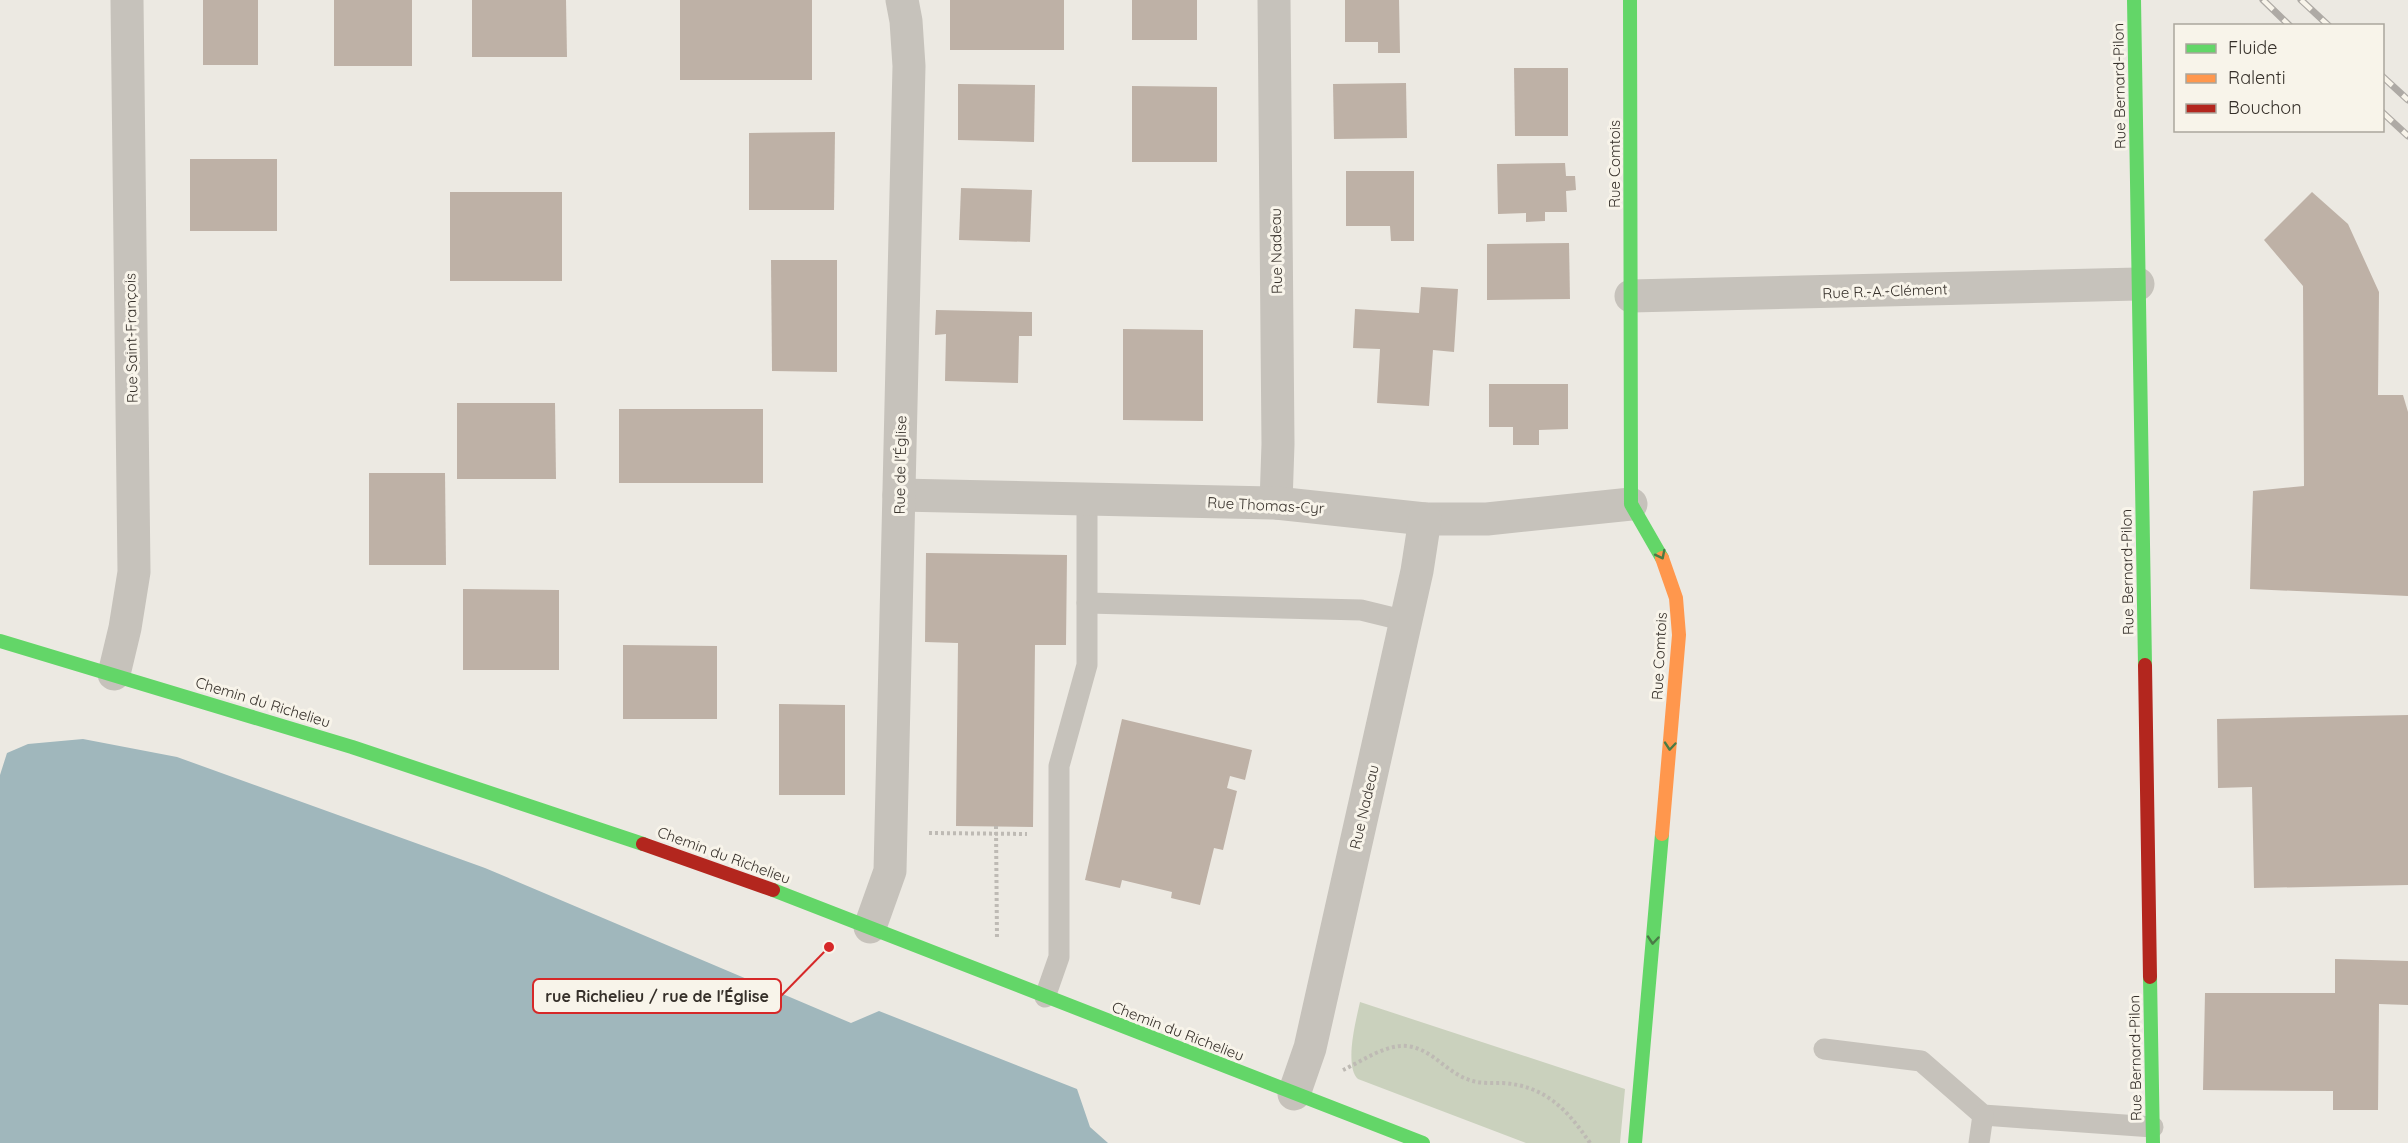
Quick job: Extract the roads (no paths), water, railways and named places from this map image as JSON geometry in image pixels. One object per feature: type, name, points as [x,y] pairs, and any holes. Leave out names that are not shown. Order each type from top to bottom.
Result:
[{"type":"street","name":"Rue Saint-François","points":[[114,674],[125,628],[134,572],[127,0]]},
{"type":"street","name":"Rue de l'Église","points":[[870,927],[890,871],[909,66],[902,0]]},
{"type":"street","name":"Rue Nadeau","points":[[1274,0],[1278,432],[1276,503]]},
{"type":"street","name":"Rue Comtois","points":[[1630,0],[1631,504],[1665,562],[1675,585],[1680,610],[1635,1143]]},
{"type":"street","name":"Rue Bernard-Pilon","points":[[2134,0],[2153,1135]]},
{"type":"street","name":"Rue R.-A.-Clément","points":[[1631,296],[2138,284]]},
{"type":"street","name":"Rue Thomas-Cyr","points":[[899,495],[1276,503],[1425,519],[1487,519],[1631,504]]},
{"type":"street","name":"Rue Nadeau","points":[[1294,1094],[1310,1048],[1417,571],[1425,519]]},
{"type":"street","name":"Chemin du Richelieu","points":[[0,641],[330,740],[572,819],[723,872],[1423,1143]]},
{"type":"lane","points":[[1045,998],[1059,957],[1059,765],[1087,665],[1088,499]]},
{"type":"lane","points":[[1087,603],[1361,610],[1406,621]]},
{"type":"lane","points":[[1824,1049],[1921,1061],[1983,1115],[2153,1135]]},
{"type":"lane","points":[[1979,1143],[1983,1115]]},
{"type":"water","points":[[83,739],[177,757],[485,868],[851,1023],[879,1011],[1077,1089],[1090,1127],[1108,1143],[0,1143],[0,775],[7,753],[28,744]]},
{"type":"railway","points":[[2263,0],[2288,24]]},
{"type":"railway","points":[[2301,0],[2327,24]]},
{"type":"railway","points":[[2384,78],[2408,100]]},
{"type":"railway","points":[[2384,114],[2408,136]]},
{"type":"place","name":"rue Richelieu / rue de l'Église","points":[[829,947]]}]
